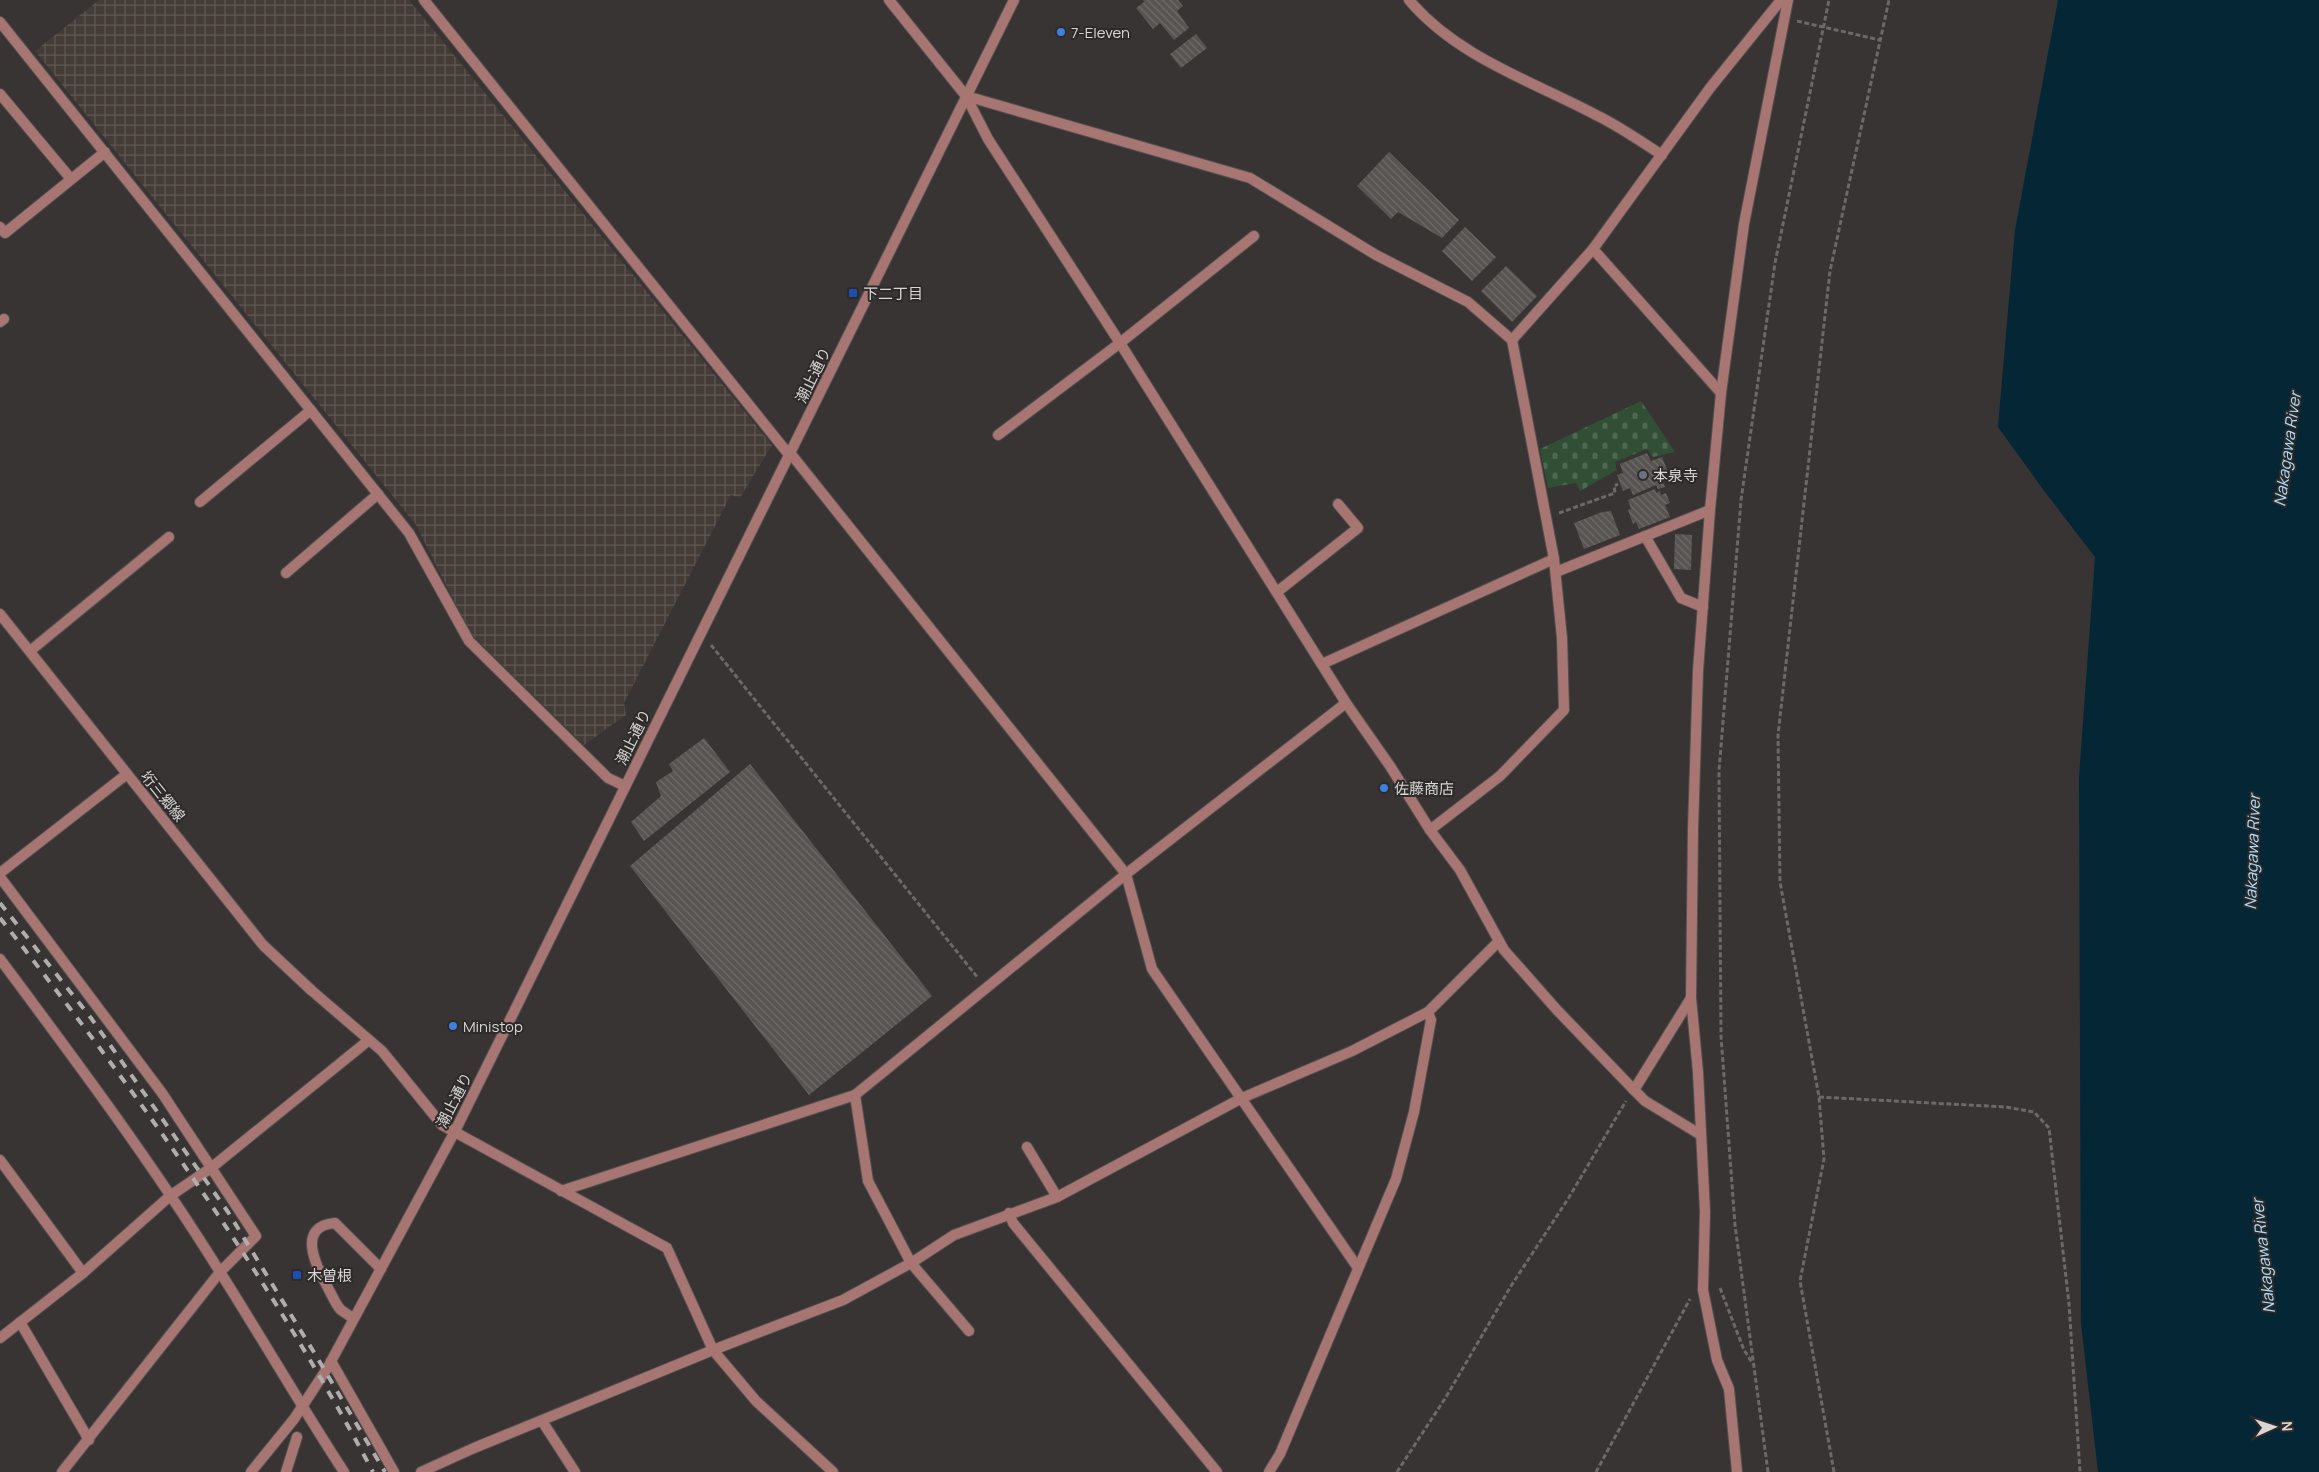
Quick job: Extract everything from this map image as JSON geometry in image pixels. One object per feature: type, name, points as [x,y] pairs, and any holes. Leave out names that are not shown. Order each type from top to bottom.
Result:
[{"type":"street","points":[[424,0],[1126,874],[1152,968],[1358,1268]]},
{"type":"street","points":[[889,0],[966,96],[988,139],[1120,343],[1346,703],[1390,766],[1430,830],[1460,870],[1499,941],[1557,1010],[1634,1090],[1645,1100],[1701,1135]]},
{"type":"street","name":"潮止通り","points":[[251,1472],[302,1407],[331,1361],[454,1133],[1014,0]]},
{"type":"street","points":[[1409,0],[1459,46],[1597,115],[1662,154]]},
{"type":"street","points":[[1512,340],[1593,250],[1721,73],[1781,0]]},
{"type":"street","points":[[1737,1472],[1729,1389],[1717,1360],[1703,1290],[1705,1211],[1691,998],[1693,819],[1703,607],[1721,393],[1744,224],[1788,0]]},
{"type":"street","points":[[0,22],[409,533],[470,641],[608,778],[626,786]]},
{"type":"street","points":[[0,94],[70,179]]},
{"type":"street","points":[[966,96],[1250,178],[1376,255],[1468,302],[1512,340],[1556,572],[1562,638],[1564,710],[1500,776],[1430,830]]},
{"type":"street","points":[[0,226],[5,233],[105,152]]},
{"type":"street","points":[[998,435],[1120,343],[1254,236]]},
{"type":"street","points":[[1593,250],[1721,393]]},
{"type":"street","points":[[200,502],[311,410]]},
{"type":"street","points":[[286,573],[378,494]]},
{"type":"street","points":[[1277,592],[1358,528],[1338,504]]},
{"type":"street","points":[[1556,572],[1710,510]]},
{"type":"street","points":[[1645,536],[1681,598],[1703,607]]},
{"type":"street","points":[[30,650],[169,537]]},
{"type":"street","points":[[1322,664],[1554,559]]},
{"type":"street","name":"垳三郷線","points":[[0,614],[264,945],[311,990],[382,1051],[442,1125],[667,1248],[713,1350],[756,1401],[833,1472]]},
{"type":"street","points":[[561,1191],[855,1095],[1126,874],[1346,703]]},
{"type":"street","points":[[0,873],[127,774]]},
{"type":"street","points":[[0,877],[162,1093],[256,1236],[220,1272],[62,1472]]},
{"type":"street","points":[[421,1472],[713,1350],[844,1300],[911,1263],[954,1235],[1009,1213],[1057,1197],[1242,1098],[1352,1051],[1428,1012],[1499,941]]},
{"type":"street","points":[[0,959],[87,1076],[170,1196],[220,1272],[344,1472]]},
{"type":"street","points":[[1634,1090],[1691,998]]},
{"type":"street","points":[[1269,1472],[1280,1454],[1396,1179],[1412,1121],[1431,1020],[1428,1012]]},
{"type":"street","points":[[0,1338],[82,1273],[170,1196],[211,1168],[370,1040]]},
{"type":"street","points":[[855,1095],[868,1181],[911,1263],[969,1331]]},
{"type":"street","points":[[1026,1147],[1057,1197]]},
{"type":"street","points":[[0,1160],[82,1273]]},
{"type":"street","points":[[1009,1213],[1013,1223],[1218,1472]]},
{"type":"street","points":[[353,1318],[340,1309],[315,1265],[312,1255],[313,1240],[317,1231],[326,1224],[335,1223],[380,1269]]},
{"type":"street","points":[[20,1322],[89,1440]]},
{"type":"street","points":[[331,1361],[394,1472]]},
{"type":"street","points":[[542,1421],[575,1472]]},
{"type":"street","points":[[286,1472],[297,1437]]},
{"type":"path","points":[[1768,1472],[1735,1225],[1721,1036],[1719,771],[1741,500],[1775,263],[1829,0]]},
{"type":"path","points":[[1834,1472],[1800,1281],[1824,1159],[1819,1097],[1780,882],[1778,735],[1830,271],[1889,0]]},
{"type":"path","points":[[1785,18],[1880,40]]},
{"type":"path","points":[[1547,518],[1616,493],[1614,486],[1618,484]]},
{"type":"path","points":[[701,633],[986,988]]},
{"type":"path","points":[[1397,1472],[1446,1397],[1511,1286],[1568,1199],[1634,1090]]},
{"type":"path","points":[[1819,1097],[2006,1107],[2034,1112],[2049,1128],[2069,1304],[2080,1472]]},
{"type":"path","points":[[1596,1472],[1704,1275]]},
{"type":"path","points":[[1717,1281],[1744,1350],[1754,1364]]},
{"type":"shaded area","points":[[99,0],[409,0],[772,445],[740,498],[731,495],[624,703],[626,715],[584,745],[470,633],[416,525],[35,51]]},
{"type":"green space","points":[[1641,401],[1675,452],[1653,457],[1647,449],[1615,462],[1617,470],[1580,491],[1576,483],[1548,488],[1540,449]]},
{"type":"water","name":"Nakagawa River","points":[[2058,0],[2319,0],[2319,1472],[2098,1472],[2081,1323],[2079,777],[2095,557],[1998,427],[2015,230]]},
{"type":"building","points":[[1143,0],[1178,0],[1183,6],[1177,11],[1189,28],[1174,40],[1160,23],[1153,29],[1136,8],[1144,2]]},
{"type":"building","points":[[1196,34],[1207,48],[1181,68],[1170,54]]},
{"type":"building","points":[[1389,152],[1459,220],[1442,238],[1398,212],[1391,219],[1357,186]]},
{"type":"building","points":[[1465,227],[1496,257],[1472,281],[1442,251]]},
{"type":"building","points":[[1506,266],[1537,296],[1512,322],[1481,291]]},
{"type":"building","points":[[1647,453],[1651,461],[1662,457],[1668,472],[1660,475],[1665,487],[1658,489],[1656,485],[1633,495],[1630,488],[1623,491],[1617,475],[1623,473],[1620,464]]},
{"type":"building","points":[[1655,489],[1656,493],[1660,491],[1661,495],[1666,493],[1670,503],[1665,505],[1670,517],[1639,529],[1636,522],[1633,524],[1628,510],[1631,509],[1628,500]]},
{"type":"building","points":[[1611,511],[1620,535],[1584,549],[1574,523],[1602,512]]},
{"type":"building","points":[[1675,534],[1692,535],[1691,570],[1674,569]]},
{"type":"building","points":[[704,738],[730,772],[644,841],[631,822],[661,796],[656,782],[673,771],[669,764]]},
{"type":"building","points":[[750,764],[932,996],[809,1095],[630,866]]},
{"type":"railway","points":[[0,903],[91,1018],[228,1212],[385,1472]]},
{"type":"railway","points":[[0,918],[101,1050],[199,1187],[290,1327],[333,1399],[373,1472]]},
{"type":"place","name":"7-Eleven","points":[[1061,32]]},
{"type":"place","name":"下二丁目","points":[[853,293]]},
{"type":"place","name":"本泉寺","points":[[1643,475]]},
{"type":"place","name":"佐藤商店","points":[[1384,788]]},
{"type":"place","name":"Ministop","points":[[453,1026]]},
{"type":"place","name":"木曽根","points":[[297,1275]]}]
